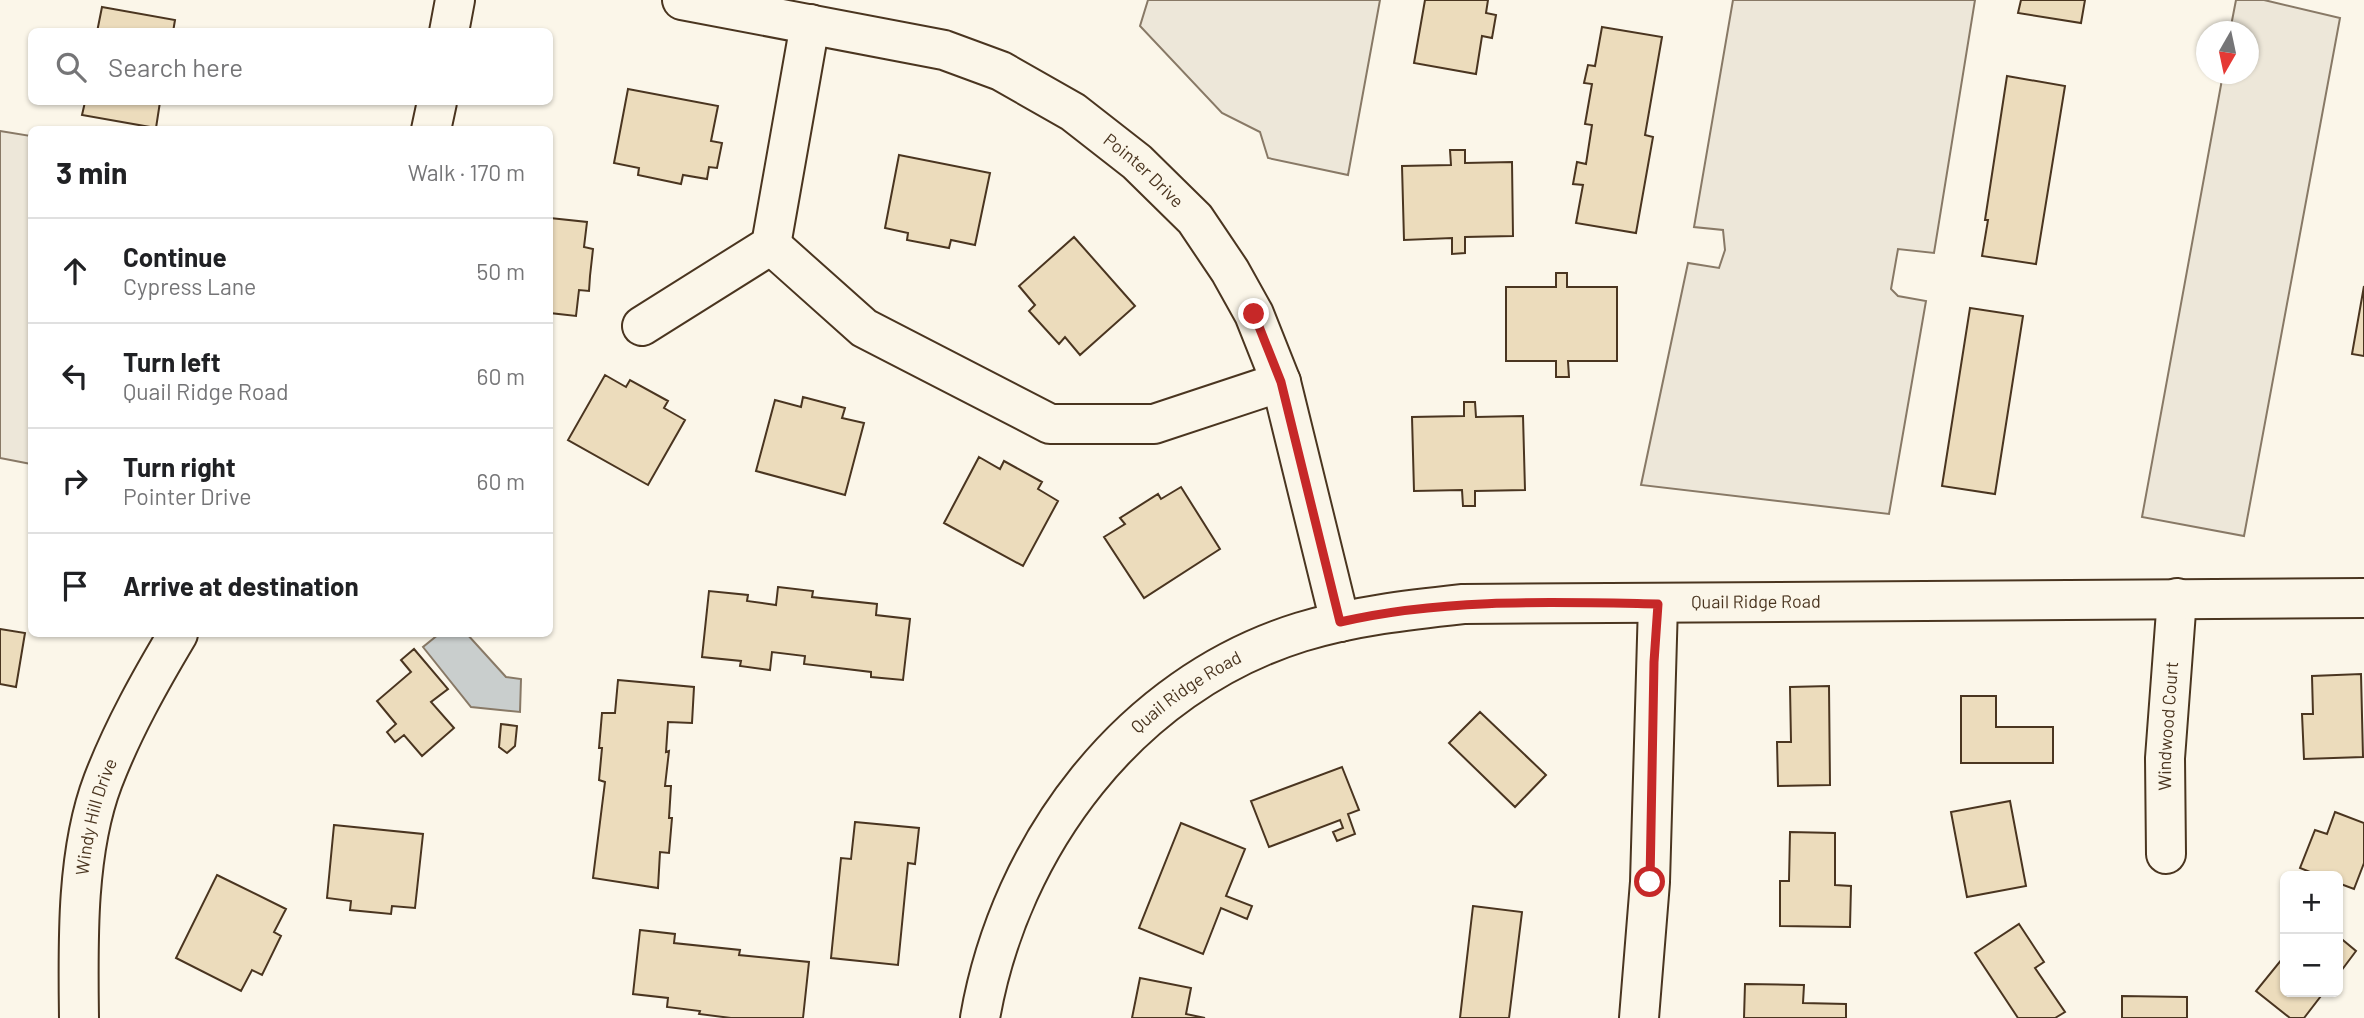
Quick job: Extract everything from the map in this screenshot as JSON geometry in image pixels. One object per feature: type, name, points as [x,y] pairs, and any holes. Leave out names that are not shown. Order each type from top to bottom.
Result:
[{"type":"street","points":[[450,28],[455,0]]},
{"type":"street","name":"Pointer Drive","points":[[682,0],[944,50],[1001,71],[1073,111],[1137,162],[1195,219],[1230,271],[1254,314],[1281,382],[1340,622]]},
{"type":"street","points":[[642,326],[771,245],[810,24]]},
{"type":"street","points":[[432,126],[436,105]]},
{"type":"street","points":[[771,245],[864,328],[1050,424],[1154,424],[1281,382]]},
{"type":"street","name":"Windwood Court","points":[[2166,854],[2165,758],[2177,598]]},
{"type":"street","name":"Quail Ridge Road","points":[[980,1018],[995,955],[1017,892],[1043,843],[1104,759],[1153,713],[1198,680],[1242,656],[1299,633],[1382,612],[1463,604],[2364,598]]},
{"type":"street","points":[[1639,1018],[1650,882],[1654,662],[1658,604]]},
{"type":"street","name":"Windy Hill Drive","points":[[79,1018],[82,887],[89,835],[102,783],[120,741],[176,637]]},
{"type":"shaded area","points":[[1148,0],[1380,0],[1348,175],[1268,158],[1260,132],[1222,113],[1140,26]]},
{"type":"shaded area","points":[[1733,0],[1975,0],[1934,253],[1898,249],[1891,289],[1898,296],[1926,301],[1889,514],[1641,485],[1688,263],[1719,268],[1725,250],[1723,230],[1694,227]]},
{"type":"shaded area","points":[[2236,0],[2264,0],[2340,18],[2244,536],[2142,517],[2221,84],[2259,84],[2259,21],[2232,21]]},
{"type":"shaded area","points":[[0,131],[28,136],[28,463],[0,458]]},
{"type":"shaded area","points":[[435,637],[470,637],[506,677],[521,679],[520,712],[471,707],[423,647]]},
{"type":"building","points":[[1425,0],[1488,0],[1486,13],[1496,15],[1492,38],[1482,36],[1476,74],[1414,63]]},
{"type":"building","points":[[2021,0],[2085,0],[2081,23],[2018,13]]},
{"type":"building","points":[[102,7],[175,20],[174,28],[98,28]]},
{"type":"building","points":[[1602,27],[1662,37],[1645,135],[1653,137],[1636,233],[1576,223],[1583,185],[1573,184],[1577,162],[1586,164],[1592,125],[1585,124],[1592,84],[1584,83],[1588,65],[1595,66]]},
{"type":"building","points":[[2007,76],[2065,86],[2036,264],[1982,256]]},
{"type":"building","points":[[628,89],[718,106],[711,141],[722,143],[717,168],[709,167],[707,179],[683,175],[681,184],[638,175],[639,168],[614,163]]},
{"type":"building","points":[[84,105],[160,105],[156,126],[82,115]]},
{"type":"building","points":[[1450,150],[1465,150],[1465,163],[1512,162],[1513,236],[1465,237],[1465,253],[1452,254],[1452,238],[1404,240],[1402,166],[1451,165]]},
{"type":"building","points":[[899,155],[990,173],[975,245],[951,240],[949,248],[907,240],[908,233],[885,228]]},
{"type":"building","points":[[553,218],[587,222],[584,247],[593,249],[589,291],[579,290],[576,316],[553,313]]},
{"type":"building","points":[[1074,237],[1135,306],[1080,355],[1065,337],[1059,344],[1029,311],[1035,305],[1019,286]]},
{"type":"building","points":[[1556,273],[1567,273],[1567,287],[1617,287],[1617,361],[1568,361],[1569,377],[1556,377],[1556,361],[1506,361],[1506,287],[1556,287]]},
{"type":"building","points":[[2364,286],[2364,356],[2352,354]]},
{"type":"building","points":[[1970,308],[2023,316],[1995,494],[1942,486]]},
{"type":"building","points":[[605,375],[626,387],[630,380],[668,401],[664,408],[685,420],[648,485],[568,440]]},
{"type":"building","points":[[803,397],[845,408],[842,418],[864,423],[845,495],[756,471],[775,400],[801,407]]},
{"type":"building","points":[[1464,402],[1475,402],[1476,417],[1523,416],[1525,490],[1475,491],[1475,506],[1463,506],[1462,490],[1414,491],[1412,417],[1464,416]]},
{"type":"building","points":[[979,457],[1000,469],[1004,461],[1042,482],[1038,489],[1058,501],[1023,566],[944,523]]},
{"type":"building","points":[[1181,487],[1220,549],[1144,598],[1104,537],[1125,524],[1120,518],[1158,494],[1161,499]]},
{"type":"building","points":[[778,587],[813,591],[812,597],[877,604],[876,615],[910,619],[903,680],[871,677],[871,672],[804,664],[805,656],[772,652],[770,670],[740,666],[741,661],[702,657],[709,591],[748,595],[747,601],[776,605]]},
{"type":"building","points":[[0,629],[25,633],[16,687],[0,684]]},
{"type":"building","points":[[414,649],[448,689],[431,702],[454,728],[422,756],[404,735],[395,742],[387,732],[396,724],[377,701],[411,672],[401,660]]},
{"type":"building","points":[[2361,674],[2363,757],[2304,759],[2302,714],[2313,714],[2312,676]]},
{"type":"building","points":[[618,680],[694,687],[692,723],[668,722],[666,752],[669,751],[665,786],[671,786],[669,818],[672,818],[669,853],[660,852],[658,888],[593,878],[605,782],[599,780],[602,713],[615,713]]},
{"type":"building","points":[[1829,686],[1830,785],[1778,786],[1777,742],[1791,742],[1790,687]]},
{"type":"building","points":[[1961,696],[1996,696],[1996,727],[2053,727],[2053,763],[1961,763]]},
{"type":"building","points":[[1480,712],[1546,775],[1515,807],[1449,743]]},
{"type":"building","points":[[501,724],[517,726],[515,746],[507,753],[499,747]]},
{"type":"building","points":[[1342,767],[1359,810],[1348,814],[1355,834],[1337,841],[1333,832],[1343,828],[1340,820],[1269,847],[1251,801]]},
{"type":"building","points":[[2010,801],[2026,886],[1967,897],[1951,812]]},
{"type":"building","points":[[2335,812],[2364,823],[2364,863],[2354,889],[2343,885],[2343,871],[2308,871],[2300,868],[2315,830],[2327,834]]},
{"type":"building","points":[[855,822],[919,828],[915,864],[908,863],[898,965],[831,958],[841,858],[851,859]]},
{"type":"building","points":[[1181,823],[1245,849],[1226,896],[1252,906],[1247,919],[1221,908],[1203,954],[1139,928]]},
{"type":"building","points":[[334,825],[423,834],[415,908],[392,906],[391,914],[350,910],[351,901],[327,898]]},
{"type":"building","points":[[1790,832],[1835,833],[1835,885],[1851,886],[1850,927],[1780,926],[1780,881],[1789,881]]},
{"type":"building","points":[[217,875],[286,909],[274,932],[281,936],[262,975],[252,970],[241,991],[176,958]]},
{"type":"building","points":[[1473,906],[1522,912],[1509,1018],[1460,1018]]},
{"type":"building","points":[[2019,924],[2044,962],[2035,968],[2065,1012],[2055,1018],[2018,1018],[1975,953]]},
{"type":"building","points":[[640,930],[675,934],[674,943],[740,950],[739,955],[809,962],[803,1018],[731,1018],[699,1014],[700,1011],[667,1007],[668,998],[633,994]]},
{"type":"building","points":[[2343,940],[2356,951],[2343,968]]},
{"type":"building","points":[[2280,961],[2280,997],[2320,997],[2304,1018],[2290,1018],[2256,991]]},
{"type":"building","points":[[1140,978],[1191,988],[1186,1014],[1205,1018],[1132,1018]]},
{"type":"building","points":[[1745,984],[1804,985],[1803,1003],[1846,1004],[1846,1018],[1744,1018]]},
{"type":"building","points":[[2122,996],[2187,997],[2187,1018],[2122,1018]]},
{"type":"route","points":[[1254,314],[1281,382],[1340,622],[1382,612],[1463,604],[1658,604],[1654,662],[1650,882]]}]
